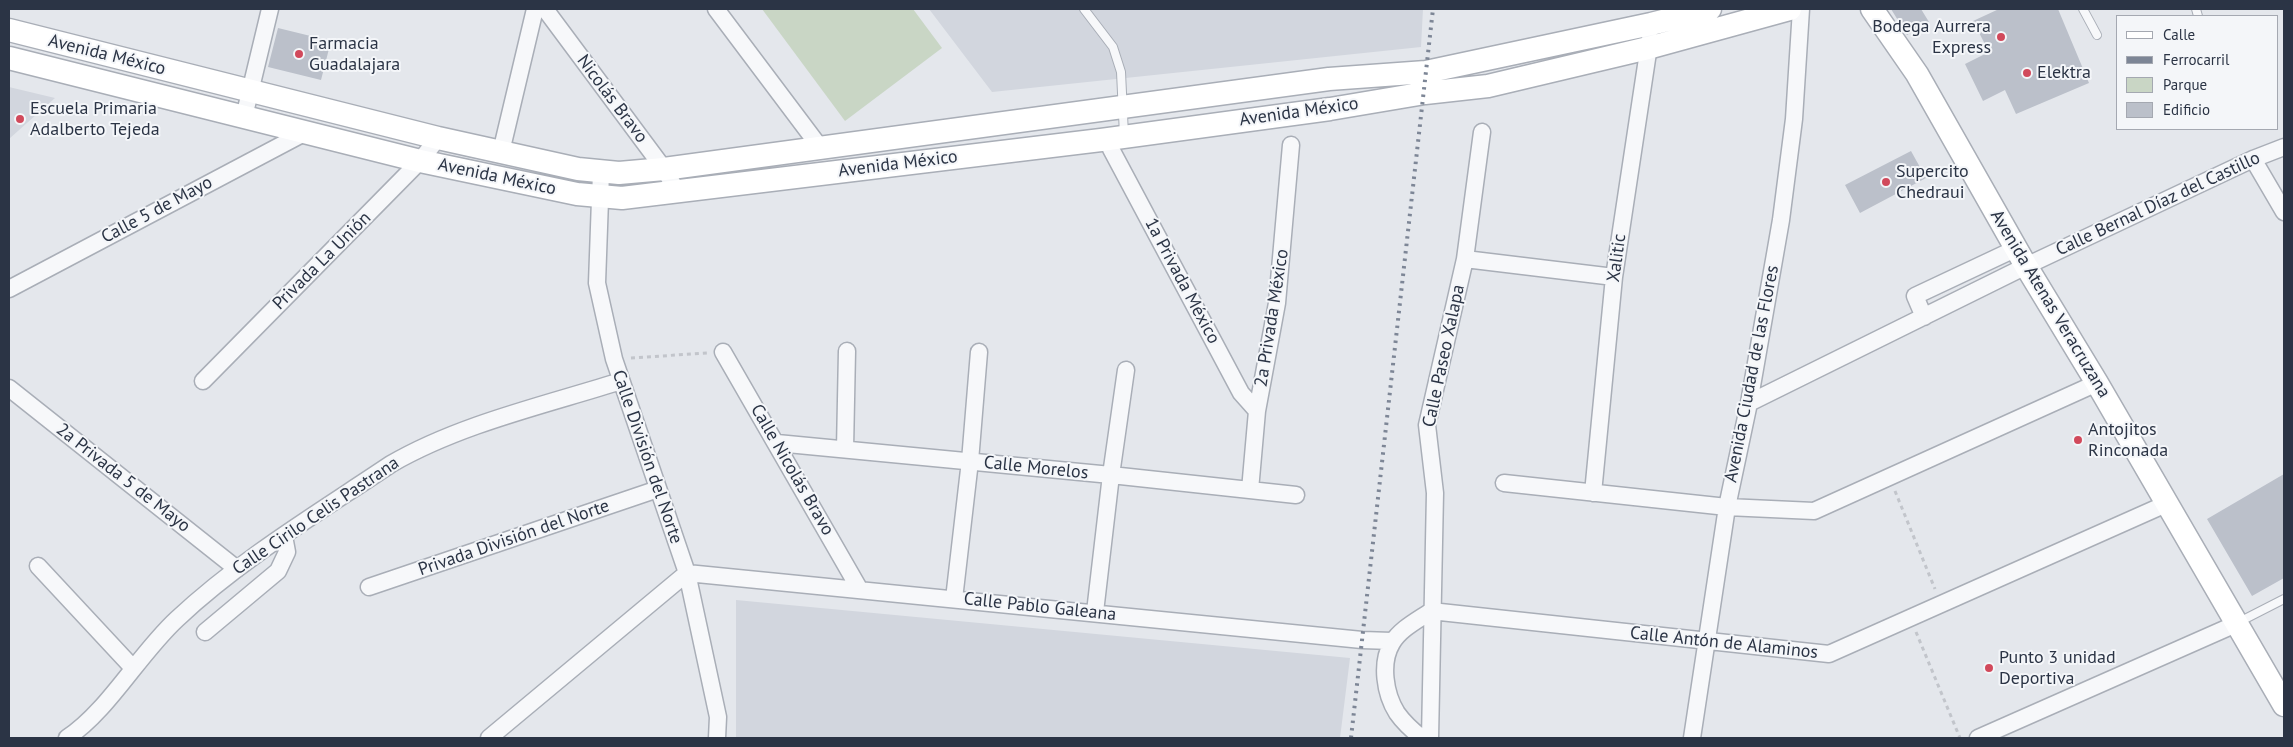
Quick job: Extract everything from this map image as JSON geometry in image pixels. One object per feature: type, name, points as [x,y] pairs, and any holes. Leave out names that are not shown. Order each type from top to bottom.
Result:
[{"type":"main road","name":"Avenida México","points":[[9,30],[438,138],[601,172],[664,169],[820,146],[1092,112],[1123,106],[1329,78],[1426,72],[1651,24],[1710,9]]},
{"type":"main road","name":"Avenida México","points":[[9,58],[420,161],[577,194],[622,198],[677,190],[1118,143],[1425,93],[1488,86],[1648,48],[1790,9]]},
{"type":"main road","name":"Avenida Atenas Veracruzana","points":[[1872,9],[1917,74],[2284,705]]},
{"type":"main road","points":[[1329,78],[1330,109]]},
{"type":"street","points":[[244,117],[270,9]]},
{"type":"street","points":[[501,152],[535,9]]},
{"type":"street","name":"Nicolás Bravo","points":[[544,9],[664,169],[677,190]]},
{"type":"street","points":[[716,9],[820,146]]},
{"type":"street","name":"Avenida Ciudad de las Flores","points":[[1692,738],[1727,507],[1749,403],[1782,211],[1794,119],[1801,9]]},
{"type":"street","name":"Xalitic","points":[[1593,493],[1614,277],[1651,24]]},
{"type":"street","name":"Calle 5 de Mayo","points":[[9,289],[306,132]]},
{"type":"street","name":"Calle Paseo Xalapa","points":[[1430,738],[1431,611],[1435,493],[1427,425],[1465,259],[1482,132]]},
{"type":"street","name":"Privada La Unión","points":[[203,381],[420,161],[438,138]]},
{"type":"street","name":"1a Privada México","points":[[1118,143],[1241,393],[1257,411]]},
{"type":"street","name":"2a Privada México","points":[[1250,490],[1257,411],[1277,303],[1290,145]]},
{"type":"street","name":"Calle Bernal Díaz del Castillo","points":[[1924,317],[1915,296],[2022,257],[2253,158],[2284,147]]},
{"type":"street","points":[[2253,158],[2284,212]]},
{"type":"street","name":"Calle División del Norte","points":[[601,172],[597,283],[614,359],[687,573],[718,717],[717,738]]},
{"type":"street","name":"Calle Bernal Díaz del Castillo","points":[[1749,403],[1924,317],[2022,257]]},
{"type":"street","points":[[1465,259],[1614,277]]},
{"type":"street","points":[[845,449],[847,351]]},
{"type":"street","name":"Calle Nicolás Bravo","points":[[723,352],[777,442],[860,590]]},
{"type":"street","points":[[954,599],[970,461],[979,352]]},
{"type":"street","points":[[1095,612],[1110,475],[1126,370]]},
{"type":"street","name":"Calle Cirilo Celis Pastrana","points":[[67,738],[82,732],[133,668],[176,620],[237,569],[417,449],[448,436],[621,381]]},
{"type":"street","points":[[1504,483],[1727,507],[1814,511],[2098,383]]},
{"type":"street","name":"2a Privada 5 de Mayo","points":[[9,388],[237,569]]},
{"type":"street","name":"Calle Morelos","points":[[777,442],[1296,495]]},
{"type":"street","name":"Privada División del Norte","points":[[369,587],[658,490]]},
{"type":"street","name":"Calle Antón de Alaminos","points":[[1431,611],[1829,654],[2166,504]]},
{"type":"street","points":[[205,632],[278,571],[287,552],[284,536]]},
{"type":"street","points":[[38,566],[133,668]]},
{"type":"street","points":[[489,738],[687,573]]},
{"type":"street","name":"Calle Pablo Galeana","points":[[687,573],[1392,641]]},
{"type":"street","points":[[1422,738],[1398,714],[1390,698],[1385,674],[1387,655],[1392,641],[1431,611]]},
{"type":"street","points":[[1978,738],[2236,624]]},
{"type":"lane","points":[[1084,9],[1113,47],[1121,72],[1123,106],[1118,143]]},
{"type":"lane","points":[[2083,9],[2097,35]]},
{"type":"lane","points":[[2236,624],[2284,599]]},
{"type":"path","points":[[614,359],[723,352]]},
{"type":"path","points":[[1890,477],[1941,604]]},
{"type":"path","points":[[1910,618],[1960,738]]},
{"type":"shaded area","points":[[929,9],[1423,9],[1421,47],[992,92]]},
{"type":"shaded area","name":"Escuela Primaria Adalberto Tejeda","points":[[9,87],[55,98],[9,139]]},
{"type":"shaded area","points":[[736,600],[1350,658],[1340,738],[736,738]]},
{"type":"green space","points":[[762,9],[913,9],[942,48],[845,121]]},
{"type":"building","points":[[1891,9],[1921,9],[1929,22],[1907,35]]},
{"type":"building","name":"Elektra","points":[[1999,9],[2058,9],[2089,83],[2016,114],[2005,90],[1983,101],[1965,64],[1989,52],[1973,21]]},
{"type":"building","name":"Farmacia Guadalajara","points":[[278,28],[331,41],[321,80],[268,67]]},
{"type":"building","name":"Supercito Chedraui","points":[[1911,151],[1926,178],[1860,213],[1845,185]]},
{"type":"building","points":[[2284,474],[2284,578],[2252,596],[2207,519]]},
{"type":"railway","points":[[1351,738],[1433,9]]},
{"type":"place","name":"Bodega Aurrera Express","points":[[2001,37]]},
{"type":"place","name":"Farmacia Guadalajara","points":[[299,54]]},
{"type":"place","name":"Elektra","points":[[2027,73]]},
{"type":"place","name":"Escuela Primaria Adalberto Tejeda","points":[[20,119]]},
{"type":"place","name":"Supercito Chedraui","points":[[1886,182]]},
{"type":"place","name":"Antojitos Rinconada","points":[[2078,440]]},
{"type":"place","name":"Punto 3 unidad Deportiva","points":[[1989,668]]}]
